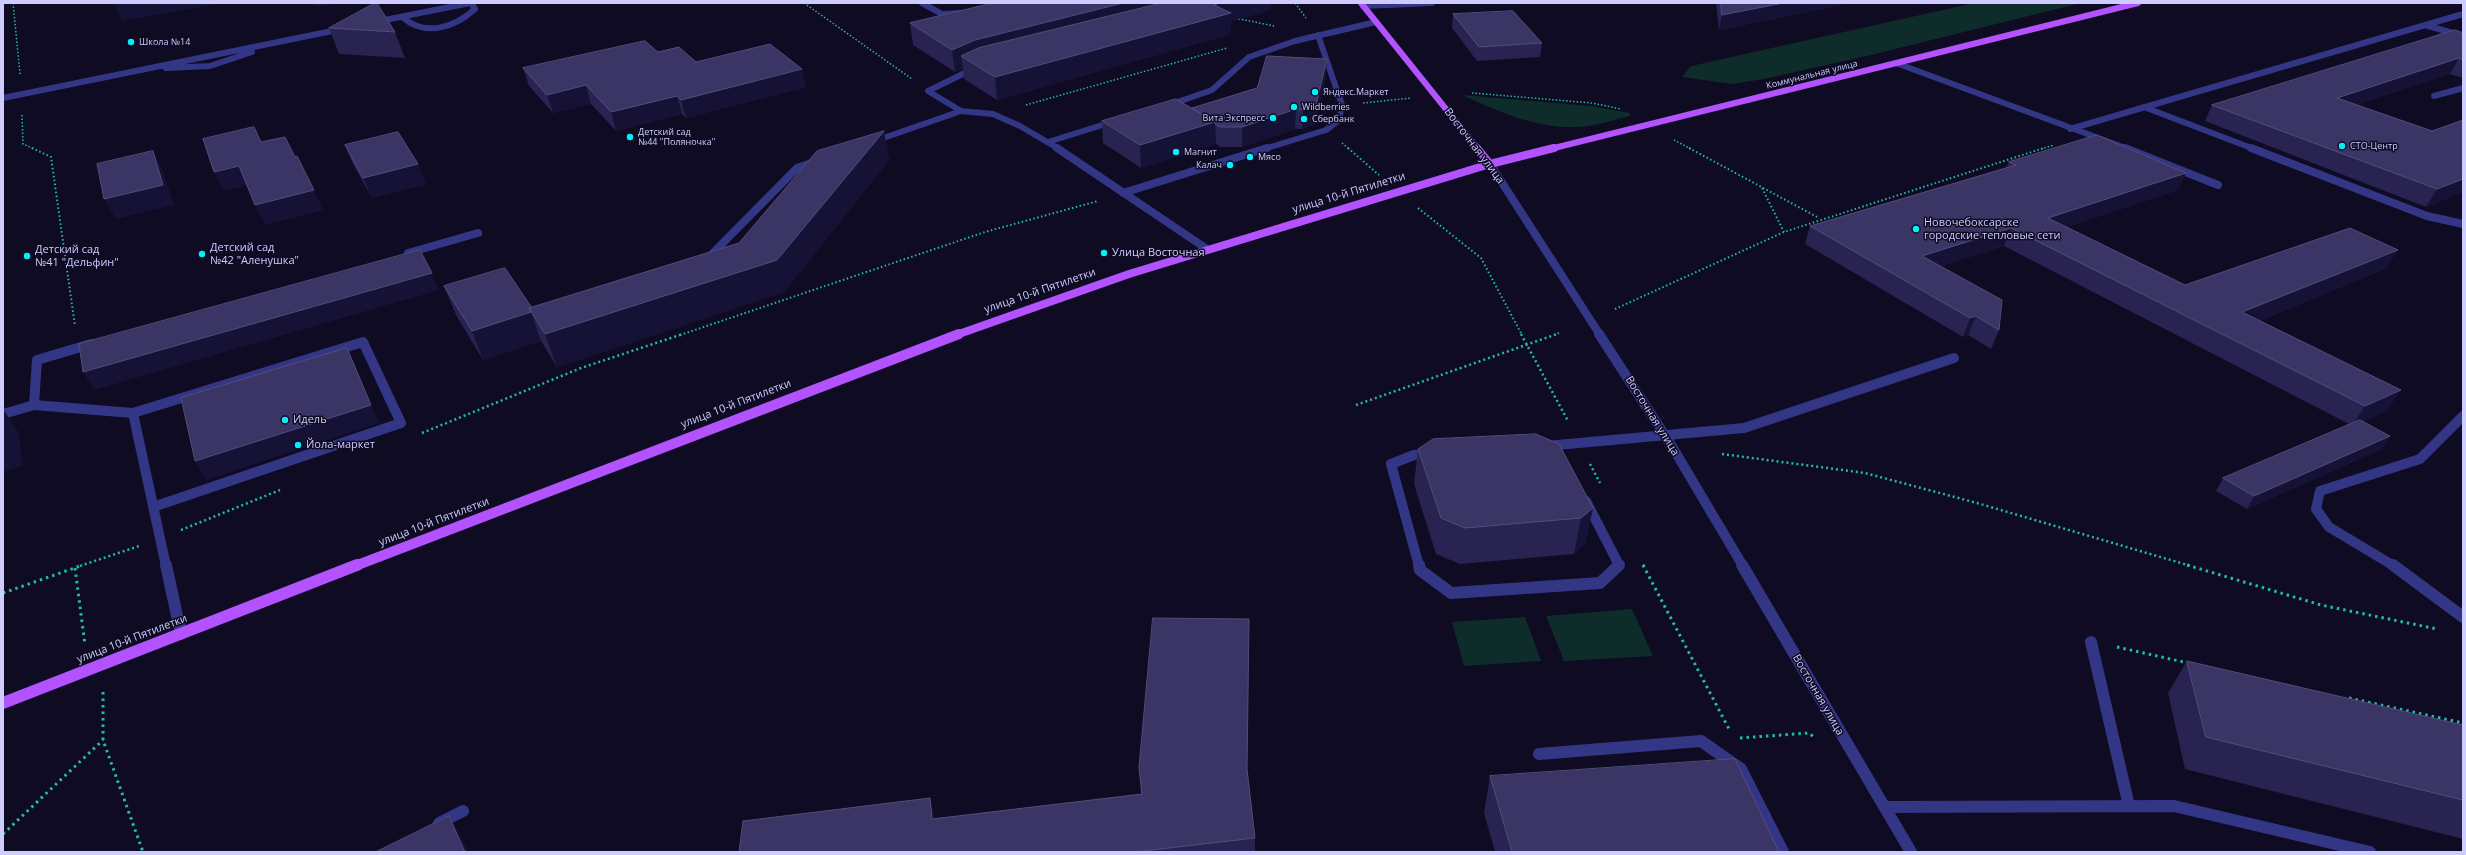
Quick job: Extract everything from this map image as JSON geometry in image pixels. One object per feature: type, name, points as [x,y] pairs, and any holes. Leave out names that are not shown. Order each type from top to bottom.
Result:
[{"type":"main road","name":"Коммунальная улица","points":[[1490,164],[2138,3]]},
{"type":"main road","name":"Восточная улица","points":[[1362,4],[1490,164]]},
{"type":"main road","name":"улица 10-й Пятилетки","points":[[3,703],[978,326],[1207,250],[1490,164]]},
{"type":"street","points":[[365,24],[470,3],[475,9],[469,16],[444,27],[420,28],[409,24],[402,17]]},
{"type":"street","points":[[922,3],[942,14],[972,13]]},
{"type":"street","points":[[1362,4],[1432,3]]},
{"type":"street","points":[[2070,129],[2463,14]]},
{"type":"street","points":[[1159,108],[1203,95],[1218,85],[1234,67],[1248,58],[1318,35],[1376,22]]},
{"type":"street","points":[[2424,25],[2463,36]]},
{"type":"street","points":[[3,98],[350,28]]},
{"type":"street","points":[[1124,194],[1326,130],[1338,120],[1342,105],[1318,35]]},
{"type":"street","points":[[154,67],[186,70],[210,68],[235,60],[269,44]]},
{"type":"street","points":[[1896,63],[2070,129],[2122,145],[2218,185]]},
{"type":"street","points":[[928,91],[986,64]]},
{"type":"street","points":[[2434,96],[2463,88]]},
{"type":"street","points":[[928,91],[961,112]]},
{"type":"street","points":[[2144,107],[2427,216],[2463,224]]},
{"type":"street","points":[[864,145],[961,112],[993,114],[1020,126],[1048,142],[1207,250]]},
{"type":"street","points":[[1048,142],[1122,119]]},
{"type":"street","points":[[700,262],[707,260],[797,168],[827,157]]},
{"type":"street","name":"Восточная улица","points":[[1490,164],[1665,436],[1911,852]]},
{"type":"street","points":[[402,255],[478,233]]},
{"type":"street","points":[[34,405],[37,360],[100,342]]},
{"type":"street","points":[[3,414],[34,405],[133,412],[363,342],[401,423],[153,507]]},
{"type":"street","points":[[1535,447],[1560,449],[1744,428],[1954,358]]},
{"type":"street","points":[[133,412],[159,539],[181,634]]},
{"type":"street","points":[[2463,416],[2420,459],[2320,491],[2316,509],[2329,527],[2387,561],[2463,617]]},
{"type":"street","points":[[1444,453],[1414,455],[1391,464],[1420,570],[1451,592],[1600,583],[1619,565],[1580,488]]},
{"type":"street","points":[[2091,642],[2129,806]]},
{"type":"street","points":[[1539,754],[1701,740],[1741,769],[1783,852]]},
{"type":"street","points":[[1885,807],[2174,806],[2370,852]]},
{"type":"street","points":[[428,828],[463,811]]},
{"type":"path","points":[[13,3],[22,94],[23,144],[51,157],[78,348]]},
{"type":"path","points":[[804,3],[928,91]]},
{"type":"path","points":[[1231,17],[1276,26]]},
{"type":"path","points":[[993,114],[1230,47]]},
{"type":"path","points":[[1472,94],[1592,103],[1626,110]]},
{"type":"path","points":[[1342,105],[1413,98]]},
{"type":"path","points":[[1615,308],[1784,232],[1820,219],[2067,140],[2070,129]]},
{"type":"path","points":[[1326,130],[1379,176]]},
{"type":"path","points":[[1670,137],[1820,219]]},
{"type":"path","points":[[1762,188],[1784,232]]},
{"type":"path","points":[[418,434],[581,368],[985,232],[1124,194]]},
{"type":"path","points":[[1356,405],[1559,333]]},
{"type":"path","points":[[1719,454],[1865,473],[1985,505],[2321,605],[2441,630]]},
{"type":"path","points":[[3,593],[159,539],[285,488]]},
{"type":"path","points":[[75,568],[85,646]]},
{"type":"path","points":[[2091,642],[2192,664]]},
{"type":"path","points":[[103,692],[103,740],[143,852]]},
{"type":"path","points":[[2347,698],[2463,724]]},
{"type":"path","points":[[1734,739],[1809,733],[1817,740]]},
{"type":"path","points":[[3,834],[103,740]]},
{"type":"green space","points":[[1974,3],[2081,3],[1867,56],[1764,79],[1732,84],[1682,77],[1691,66]]},
{"type":"green space","points":[[1462,95],[1591,106],[1630,113],[1630,116],[1588,126],[1571,127],[1539,124],[1523,120]]},
{"type":"green space","points":[[1632,609],[1653,656],[1564,661],[1546,616]]},
{"type":"green space","points":[[1525,617],[1541,661],[1464,666],[1452,622]]},
{"type":"building","points":[[377,3],[395,32],[329,28]]},
{"type":"building","points":[[993,3],[1123,3],[975,40],[952,50],[910,23]]},
{"type":"building","points":[[1162,3],[1220,3],[1214,5],[1231,13],[995,77],[961,56],[978,48]]},
{"type":"building","points":[[1721,3],[1783,3],[1722,15]]},
{"type":"building","points":[[1513,11],[1542,43],[1479,47],[1453,14]]},
{"type":"building","points":[[2455,30],[2463,33],[2463,60],[2459,58],[2337,98],[2432,131],[2463,120],[2463,179],[2437,189],[2212,105]]},
{"type":"building","points":[[645,41],[658,52],[679,47],[696,62],[770,44],[802,69],[681,100],[677,96],[611,112],[586,85],[547,95],[523,68]]},
{"type":"building","points":[[1267,56],[1327,59],[1316,105],[1303,110],[1296,109],[1242,127],[1220,127],[1215,124],[1215,122],[1192,108],[1257,88]]},
{"type":"building","points":[[1176,99],[1215,122],[1140,145],[1102,121]]},
{"type":"building","points":[[254,127],[261,142],[285,137],[295,157],[297,156],[314,190],[255,205],[239,166],[214,172],[203,139]]},
{"type":"building","points":[[884,131],[777,260],[545,334],[529,308],[739,243],[817,151]]},
{"type":"building","points":[[398,132],[418,164],[363,178],[345,145]]},
{"type":"building","points":[[2097,135],[2186,173],[2048,218],[2185,285],[2350,228],[2398,250],[2242,312],[2401,390],[2365,406],[2011,228],[1922,256],[2002,300],[1999,330],[1976,316],[1970,318],[1810,226],[2016,165],[2009,162]]},
{"type":"building","points":[[153,151],[163,185],[104,199],[97,164]]},
{"type":"building","points":[[420,250],[432,273],[83,372],[79,344]]},
{"type":"building","points":[[505,268],[532,308],[529,308],[531,312],[472,331],[444,286]]},
{"type":"building","name":"Идель","points":[[347,348],[371,405],[195,461],[181,398]]},
{"type":"building","points":[[2360,420],[2390,436],[2254,496],[2223,478]]},
{"type":"building","points":[[1536,434],[1559,444],[1593,508],[1581,518],[1465,528],[1441,518],[1418,449],[1433,439]]},
{"type":"building","points":[[1153,618],[1249,619],[1247,769],[1255,838],[1134,852],[739,852],[743,821],[930,798],[932,819],[1142,794],[1139,768]]},
{"type":"building","points":[[2187,661],[2463,725],[2463,800],[2206,737]]},
{"type":"building","points":[[1735,759],[1779,852],[1512,852],[1490,776]]},
{"type":"building","points":[[449,816],[465,852],[376,852]]},
{"type":"place","name":"Школа №14","points":[[131,42]]},
{"type":"place","name":"Яндекс.Маркет","points":[[1315,92]]},
{"type":"place","name":"Wildberries","points":[[1294,107]]},
{"type":"place","name":"Вита Экспресс","points":[[1273,118]]},
{"type":"place","name":"Сбербанк","points":[[1304,119]]},
{"type":"place","name":"Детский сад №44 \"Поляночка\"","points":[[630,137]]},
{"type":"place","name":"СТО-Центр","points":[[2342,146]]},
{"type":"place","name":"Магнит","points":[[1176,152]]},
{"type":"place","name":"Мясо","points":[[1250,157]]},
{"type":"place","name":"Калач","points":[[1230,165]]},
{"type":"place","name":"Новочебоксарске городские тепловые сети","points":[[1916,229]]},
{"type":"place","name":"Улица Восточная","points":[[1104,253]]},
{"type":"place","name":"Детский сад №42 \"Аленушка\"","points":[[202,254]]},
{"type":"place","name":"Детский сад №41 \"Дельфин\"","points":[[27,256]]},
{"type":"place","name":"Идель","points":[[285,420]]},
{"type":"place","name":"Йола-маркет","points":[[298,445]]}]
